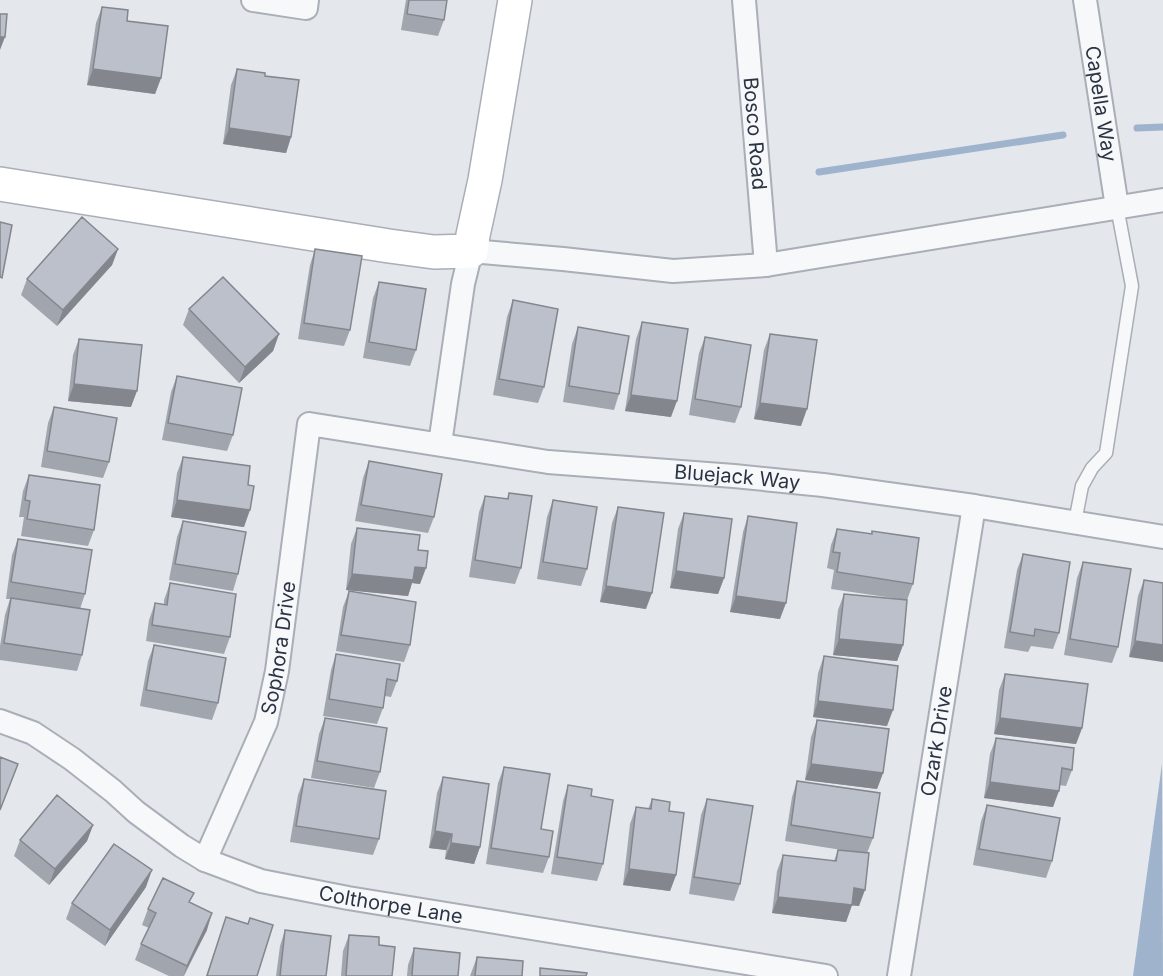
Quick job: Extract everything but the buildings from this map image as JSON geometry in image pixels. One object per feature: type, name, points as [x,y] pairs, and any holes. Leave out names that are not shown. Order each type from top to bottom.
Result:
[{"type":"street","points":[[253,0],[306,8],[307,0]]},
{"type":"street","points":[[440,444],[463,284],[484,180],[515,0]]},
{"type":"street","name":"Bosco Road","points":[[744,0],[766,265]]},
{"type":"street","name":"Capella Way","points":[[1085,0],[1117,207]]},
{"type":"street","points":[[0,184],[434,252],[471,251],[673,271],[766,265],[1163,200]]},
{"type":"street","name":"Bluejack Way","points":[[309,424],[548,462],[823,484],[1163,537]]},
{"type":"street","name":"Sophora Drive","points":[[205,860],[266,722],[277,671],[309,424]]},
{"type":"street","name":"Ozark Drive","points":[[899,976],[974,506]]},
{"type":"street","name":"Colthorpe Lane","points":[[0,721],[33,733],[72,759],[113,790],[136,812],[182,846],[205,860],[261,882],[826,976]]},
{"type":"lane","points":[[1075,522],[1082,486],[1092,468],[1106,453],[1132,286],[1117,207]]},
{"type":"water","points":[[1162,764],[1163,976],[1133,976]]},
{"type":"waterway","points":[[1137,128],[1163,127]]},
{"type":"waterway","points":[[819,172],[1063,135]]}]
